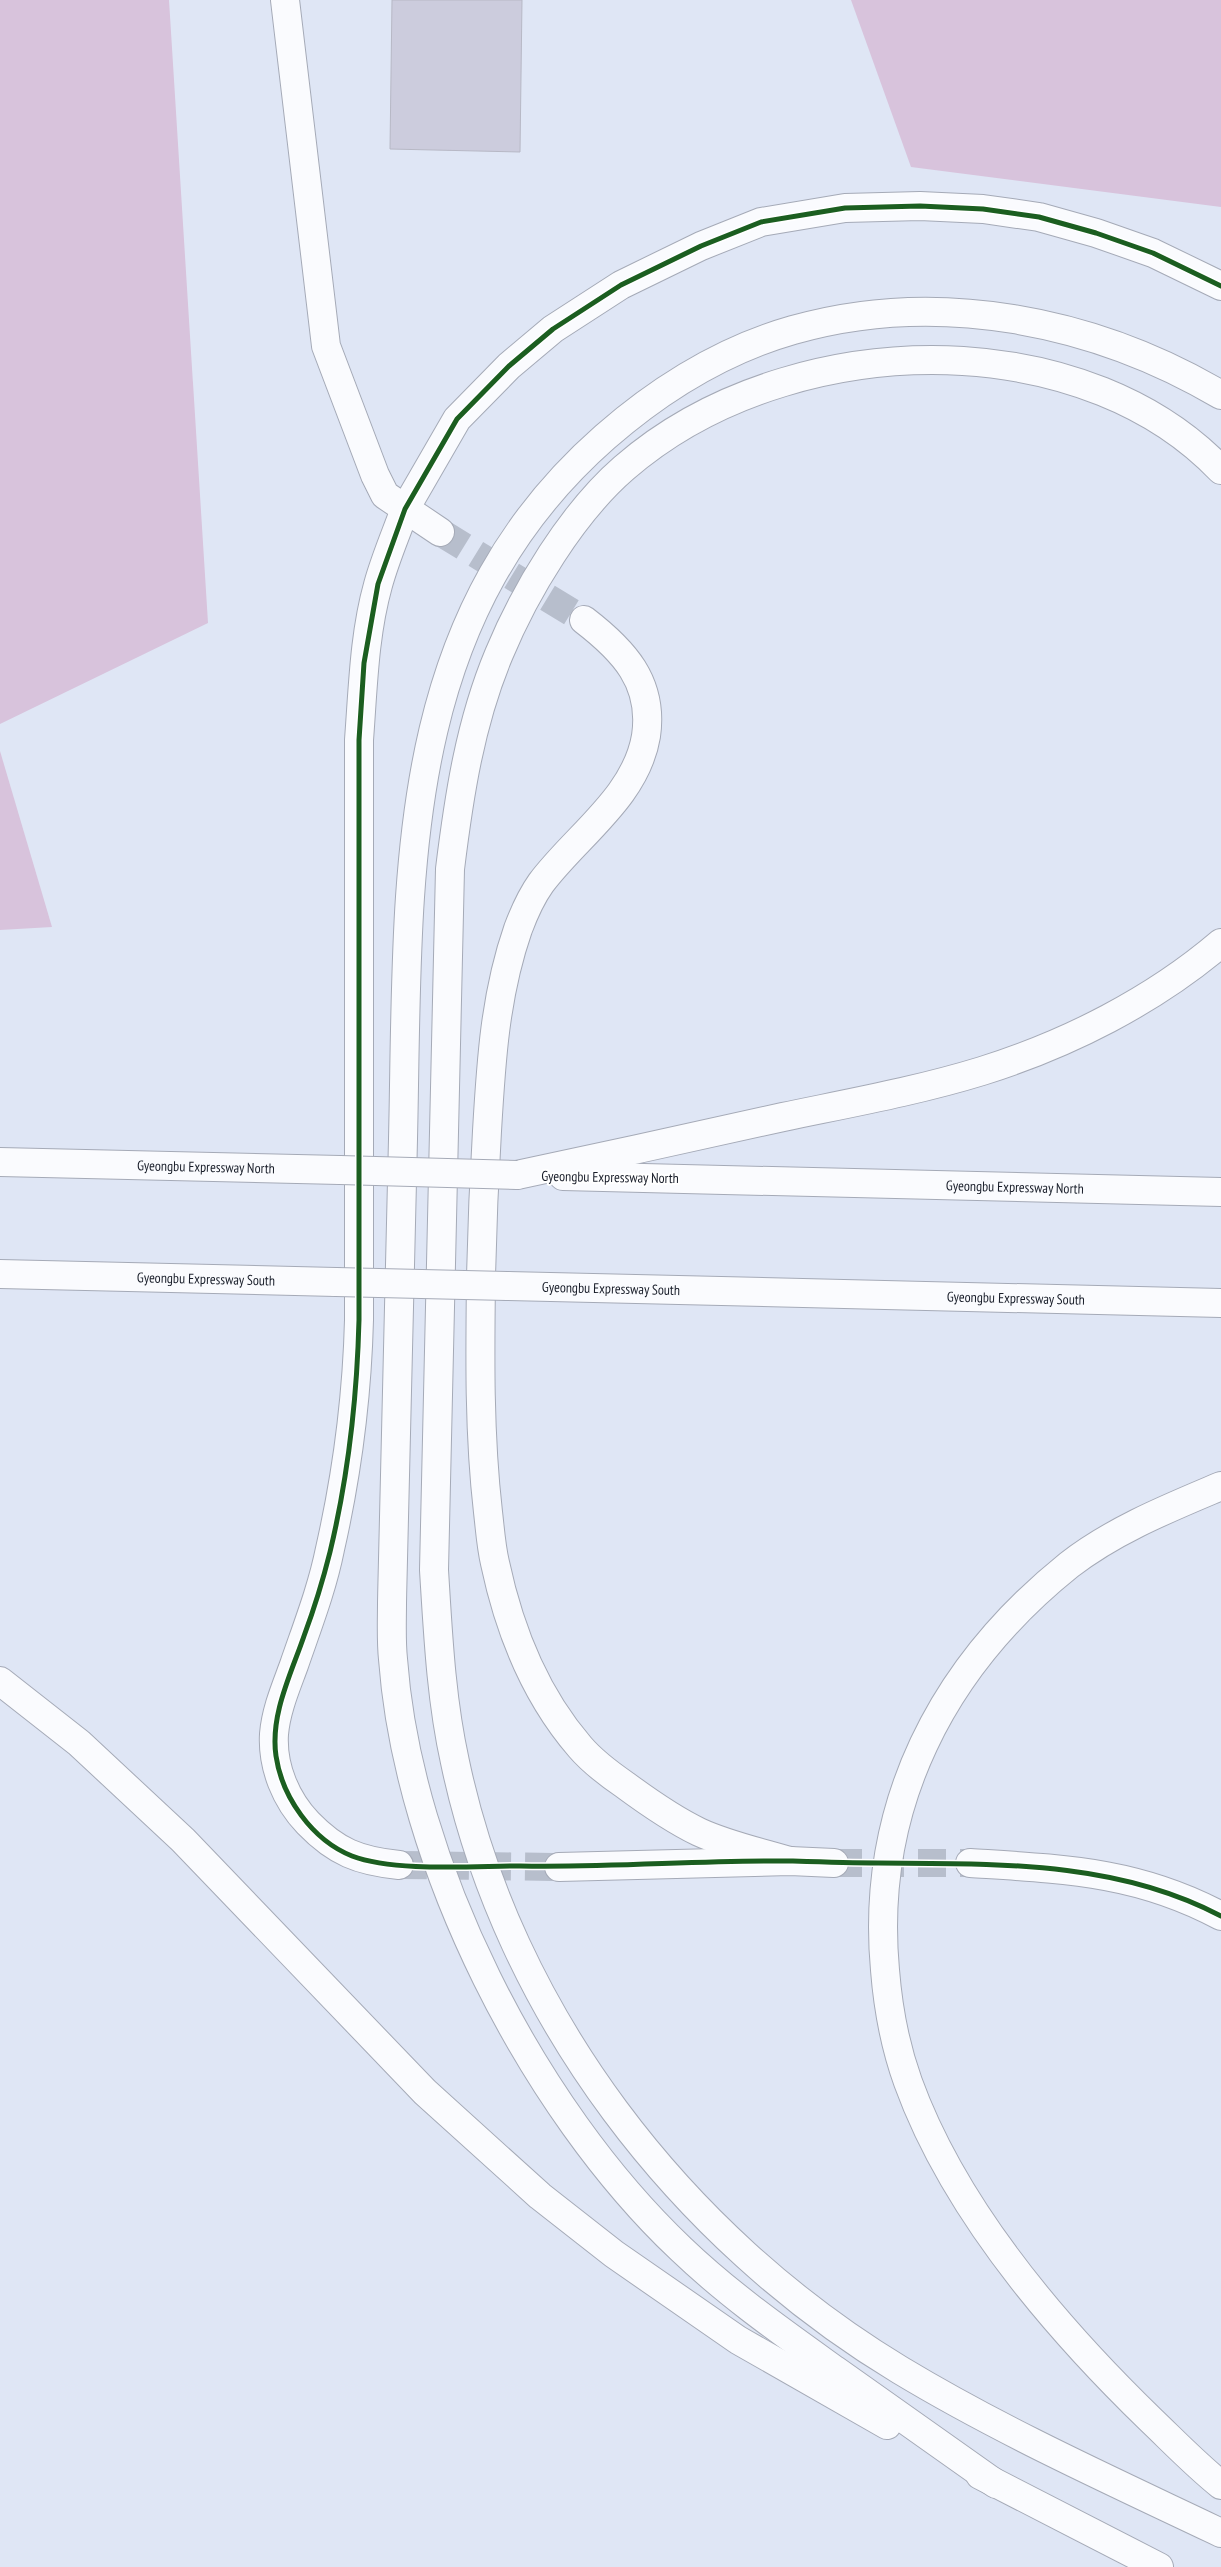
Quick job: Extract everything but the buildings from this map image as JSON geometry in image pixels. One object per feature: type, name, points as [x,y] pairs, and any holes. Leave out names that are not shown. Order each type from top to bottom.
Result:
[{"type":"main road","points":[[285,0],[326,346],[375,475],[385,495],[440,532]]},
{"type":"main road","points":[[399,1864],[350,1855],[325,1839],[300,1815],[290,1799],[278,1771],[274,1734],[281,1701],[310,1618],[330,1550],[357,1382],[359,1320],[359,740],[364,664],[371,613],[378,584],[405,509],[456,419],[509,366],[554,329],[621,285],[701,246],[761,222],[845,208],[920,206],[983,209],[1039,217],[1096,233],[1153,253],[1221,286]]},
{"type":"main road","points":[[996,2484],[759,2315],[682,2250],[626,2194],[573,2123],[527,2053],[490,1983],[454,1904],[431,1842],[414,1784],[401,1720],[393,1659],[392,1602],[408,937],[416,819],[428,750],[444,685],[467,623],[491,574],[520,529],[552,489],[588,452],[630,415],[676,383],[772,336],[825,321],[880,314],[934,313],[995,316],[1056,326],[1107,341],[1161,364],[1221,395]]},
{"type":"main road","points":[[1221,470],[1206,454],[1164,423],[1133,404],[1088,385],[1039,371],[988,362],[938,360],[882,363],[822,373],[773,385],[690,420],[656,442],[622,469],[569,531],[542,569],[519,610],[499,654],[470,746],[458,804],[450,869],[434,1570],[440,1666],[455,1762],[478,1851],[507,1929],[543,2000],[586,2071],[632,2133],[724,2236],[843,2332],[898,2369],[1027,2441],[1221,2533]]},
{"type":"main road","points":[[584,620],[624,654],[644,693],[647,722],[641,755],[622,790],[553,868],[530,902],[510,954],[499,1000],[491,1052],[482,1218],[479,1392],[485,1485],[494,1560],[510,1620],[528,1666],[556,1716],[581,1749],[656,1808],[699,1832],[790,1861]]},
{"type":"main road","points":[[517,1175],[910,1090],[983,1070],[1083,1031],[1160,989],[1221,943]]},
{"type":"main road","name":"Gyeongbu Expressway North","points":[[0,1162],[1221,1192]]},
{"type":"main road","name":"Gyeongbu Expressway South","points":[[0,1274],[1221,1303]]},
{"type":"main road","points":[[1221,1486],[1160,1511],[1070,1564],[1004,1627],[971,1664],[947,1700],[907,1779],[894,1824],[886,1876],[883,1945],[890,2016],[907,2081],[930,2135],[961,2192],[1011,2263],[1080,2346],[1125,2394],[1221,2485]]},
{"type":"main road","points":[[0,1681],[79,1743],[183,1840],[426,2092],[548,2202],[635,2269],[738,2340],[810,2383],[996,2484],[1159,2567]]},
{"type":"main road","points":[[559,1867],[790,1861],[834,1863]]},
{"type":"main road","points":[[970,1864],[1099,1873],[1149,1885],[1191,1900],[1221,1916]]},
{"type":"shaded area","points":[[0,0],[169,0],[208,623],[0,724]]},
{"type":"shaded area","points":[[851,0],[1221,0],[1221,207],[911,167]]},
{"type":"shaded area","points":[[0,751],[52,927],[0,930]]},
{"type":"tunnel","points":[[440,532],[584,620]]},
{"type":"tunnel","points":[[834,1863],[970,1863]]},
{"type":"tunnel","points":[[399,1865],[559,1867]]},
{"type":"cycle path","points":[[1221,286],[1153,253],[1096,233],[1039,217],[983,209],[920,206],[845,208],[761,222],[701,246],[621,285],[553,329],[509,366],[457,419],[405,509],[378,584],[364,663],[359,740],[359,1320],[356,1379],[347,1466],[330,1552],[315,1605],[283,1695],[276,1725],[275,1741],[279,1771],[285,1787],[301,1815],[312,1828],[337,1849],[369,1861],[434,1867],[588,1866],[756,1861],[1010,1865],[1097,1875],[1139,1884],[1181,1898],[1221,1916]]}]
